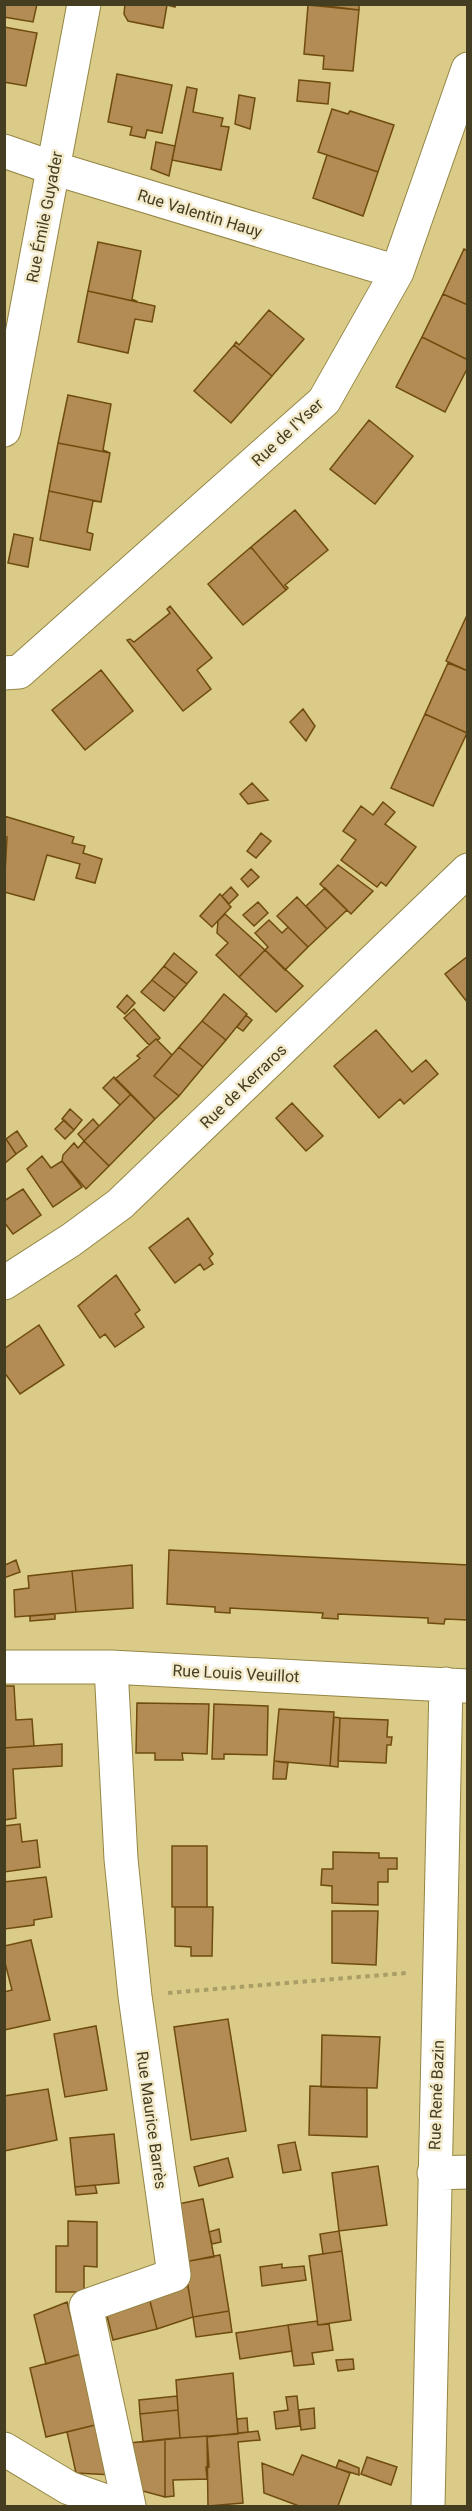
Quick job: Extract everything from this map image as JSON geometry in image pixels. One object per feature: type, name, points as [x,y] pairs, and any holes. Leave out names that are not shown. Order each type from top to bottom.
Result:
[{"type":"street","name":"Rue Émile Guyader","points":[[4,430],[84,4]]},
{"type":"street","name":"Rue de l'Yser","points":[[4,674],[19,672],[324,401],[397,272],[468,69]]},
{"type":"street","name":"Rue Valentin Hauy","points":[[4,151],[53,168],[397,272]]},
{"type":"street","name":"Rue de Kerraros","points":[[4,1283],[71,1240],[120,1204],[468,870]]},
{"type":"street","name":"Rue Louis Veuillot","points":[[4,1667],[111,1666],[457,1685]]},
{"type":"street","name":"Rue Maurice Barrès","points":[[111,1666],[121,1859],[135,1996],[174,2275],[86,2306],[129,2506]]},
{"type":"street","name":"Rue René Bazin","points":[[428,2506],[439,1971],[457,1685]]},
{"type":"street","points":[[434,2173],[468,2172]]},
{"type":"street","points":[[4,2449],[69,2488],[120,2506]]},
{"type":"path","points":[[135,1996],[439,1971]]},
{"type":"building","points":[[4,4],[37,4],[33,22],[4,17]]},
{"type":"building","points":[[125,4],[176,4],[175,7],[167,5],[163,28],[128,21],[124,14]]},
{"type":"building","points":[[311,4],[359,4],[359,10]]},
{"type":"building","points":[[308,5],[359,10],[353,71],[323,69],[324,56],[304,54]]},
{"type":"building","points":[[4,27],[37,33],[26,86],[4,82]]},
{"type":"building","points":[[117,74],[172,85],[162,133],[147,130],[145,138],[130,135],[132,127],[108,122]]},
{"type":"building","points":[[299,80],[330,83],[328,104],[297,101]]},
{"type":"building","points":[[187,87],[197,89],[193,112],[223,118],[221,126],[229,127],[221,170],[172,160]]},
{"type":"building","points":[[239,95],[255,98],[250,129],[235,124]]},
{"type":"building","points":[[332,109],[348,114],[350,111],[394,125],[378,172],[318,152]]},
{"type":"building","points":[[156,142],[175,146],[169,176],[151,169]]},
{"type":"building","points":[[327,155],[378,172],[363,216],[313,198]]},
{"type":"building","points":[[98,242],[141,251],[132,299],[138,302],[88,291]]},
{"type":"building","points":[[464,249],[468,251],[468,305],[443,294]]},
{"type":"building","points":[[88,291],[155,306],[152,322],[135,319],[128,353],[78,342]]},
{"type":"building","points":[[443,294],[468,305],[468,360],[422,337]]},
{"type":"building","points":[[269,310],[304,339],[272,376],[234,345],[236,342],[239,345]]},
{"type":"building","points":[[422,337],[468,360],[468,367],[445,412],[396,387]]},
{"type":"building","points":[[234,345],[272,376],[231,423],[194,391]]},
{"type":"building","points":[[68,395],[111,404],[103,450],[110,453],[58,443]]},
{"type":"building","points":[[369,420],[413,456],[375,504],[330,469]]},
{"type":"building","points":[[58,443],[110,453],[101,502],[49,491]]},
{"type":"building","points":[[49,491],[101,502],[93,501],[87,532],[93,534],[90,550],[40,540]]},
{"type":"building","points":[[295,510],[328,550],[285,585],[288,588],[286,590],[251,547]]},
{"type":"building","points":[[14,534],[33,538],[28,567],[8,563]]},
{"type":"building","points":[[251,547],[286,590],[243,625],[208,584]]},
{"type":"building","points":[[170,606],[212,658],[197,670],[211,689],[183,711],[127,640],[134,642],[170,613],[167,609]]},
{"type":"building","points":[[468,613],[468,671],[446,661]]},
{"type":"building","points":[[448,663],[468,671],[467,733],[425,714]]},
{"type":"building","points":[[101,670],[133,711],[85,750],[52,710]]},
{"type":"building","points":[[303,709],[315,726],[306,741],[290,722]]},
{"type":"building","points":[[425,714],[467,733],[433,806],[391,788]]},
{"type":"building","points":[[252,783],[268,800],[248,804],[240,794]]},
{"type":"building","points":[[383,802],[395,812],[385,824],[416,847],[386,886],[381,882],[377,887],[341,860],[356,840],[343,831],[361,806],[373,815]]},
{"type":"building","points":[[4,816],[74,837],[72,843],[85,846],[83,853],[102,859],[95,883],[76,878],[80,864],[47,855],[34,900],[4,892],[7,837],[4,836]]},
{"type":"building","points":[[261,833],[271,841],[256,858],[247,851]]},
{"type":"building","points":[[338,865],[373,891],[351,914],[320,884]]},
{"type":"building","points":[[251,869],[259,877],[248,887],[241,879]]},
{"type":"building","points":[[231,887],[238,895],[229,904],[222,896]]},
{"type":"building","points":[[325,888],[347,910],[327,929],[306,906]]},
{"type":"building","points":[[220,894],[231,907],[212,927],[200,916]]},
{"type":"building","points":[[297,897],[327,929],[308,947],[277,916]]},
{"type":"building","points":[[258,902],[268,913],[254,926],[243,915]]},
{"type":"building","points":[[225,914],[265,950],[239,977],[216,955],[228,943],[217,933],[218,921]]},
{"type":"building","points":[[269,920],[282,933],[288,927],[308,947],[285,970],[265,950],[268,947],[255,933]]},
{"type":"building","points":[[265,950],[303,986],[276,1012],[239,977]]},
{"type":"building","points":[[174,953],[197,972],[187,984],[164,966]]},
{"type":"building","points":[[468,956],[468,1003],[445,974]]},
{"type":"building","points":[[164,966],[187,984],[175,998],[152,980]]},
{"type":"building","points":[[152,980],[175,998],[164,1011],[141,992]]},
{"type":"building","points":[[224,994],[247,1014],[226,1040],[202,1021]]},
{"type":"building","points":[[127,995],[135,1003],[125,1014],[117,1007]]},
{"type":"building","points":[[134,1009],[160,1038],[158,1040],[156,1039],[149,1045],[124,1018]]},
{"type":"building","points":[[246,1015],[252,1020],[243,1031],[237,1027]]},
{"type":"building","points":[[202,1021],[226,1040],[203,1067],[179,1047]]},
{"type":"building","points":[[376,1030],[412,1072],[426,1060],[438,1074],[404,1104],[400,1099],[379,1118],[334,1066]]},
{"type":"building","points":[[156,1039],[172,1055],[154,1076],[179,1096],[155,1119],[115,1079],[140,1058],[137,1056]]},
{"type":"building","points":[[179,1047],[203,1067],[179,1096],[154,1076]]},
{"type":"building","points":[[114,1077],[131,1094],[120,1105],[103,1088]]},
{"type":"building","points":[[131,1094],[155,1119],[109,1166],[84,1141]]},
{"type":"building","points":[[292,1103],[323,1136],[306,1151],[276,1118]]},
{"type":"building","points":[[70,1109],[82,1120],[74,1130],[62,1119]]},
{"type":"building","points":[[93,1119],[99,1126],[84,1141],[78,1134]]},
{"type":"building","points":[[64,1120],[74,1130],[65,1139],[55,1129]]},
{"type":"building","points":[[17,1131],[27,1146],[16,1154],[6,1139]]},
{"type":"building","points":[[6,1139],[16,1154],[5,1163],[4,1140]]},
{"type":"building","points":[[84,1141],[109,1166],[86,1189],[62,1161],[63,1155],[74,1143],[78,1148]]},
{"type":"building","points":[[42,1156],[51,1168],[62,1161],[82,1187],[53,1207],[27,1169]]},
{"type":"building","points":[[23,1189],[41,1215],[13,1234],[4,1222],[4,1201]]},
{"type":"building","points":[[188,1218],[213,1254],[209,1258],[213,1264],[204,1270],[200,1264],[175,1283],[149,1248]]},
{"type":"building","points":[[116,1275],[140,1310],[135,1314],[144,1327],[115,1347],[105,1334],[100,1338],[78,1306]]},
{"type":"building","points":[[39,1325],[64,1365],[20,1394],[4,1372],[4,1349]]},
{"type":"building","points":[[169,1550],[468,1565],[468,1620],[445,1619],[444,1624],[428,1623],[428,1618],[338,1614],[338,1619],[322,1618],[323,1613],[230,1608],[230,1613],[215,1612],[215,1607],[167,1604]]},
{"type":"building","points":[[16,1560],[20,1572],[4,1578],[5,1565]]},
{"type":"building","points":[[132,1565],[133,1608],[76,1612],[72,1571]]},
{"type":"building","points":[[72,1571],[76,1612],[15,1617],[14,1590],[29,1588],[28,1576]]},
{"type":"building","points":[[55,1614],[55,1619],[30,1621],[30,1616]]},
{"type":"building","points":[[4,1686],[14,1686],[16,1720],[32,1719],[34,1746],[4,1748]]},
{"type":"building","points":[[137,1703],[209,1704],[207,1754],[182,1753],[183,1760],[155,1760],[155,1753],[136,1753]]},
{"type":"building","points":[[214,1704],[268,1706],[267,1755],[224,1754],[224,1759],[212,1759]]},
{"type":"building","points":[[279,1709],[334,1712],[330,1766],[274,1761]]},
{"type":"building","points":[[334,1717],[340,1718],[338,1767],[330,1766]]},
{"type":"building","points":[[340,1718],[388,1720],[387,1737],[392,1737],[391,1745],[387,1745],[386,1763],[338,1761]]},
{"type":"building","points":[[62,1744],[62,1766],[13,1769],[16,1818],[4,1820],[4,1748]]},
{"type":"building","points":[[274,1761],[288,1763],[286,1779],[273,1779]]},
{"type":"building","points":[[20,1824],[22,1842],[37,1840],[40,1867],[4,1872],[4,1826]]},
{"type":"building","points":[[172,1846],[207,1846],[207,1907],[172,1907]]},
{"type":"building","points":[[333,1852],[379,1853],[379,1858],[397,1858],[397,1869],[388,1869],[388,1882],[378,1882],[378,1905],[332,1903],[332,1886],[321,1885],[322,1869],[333,1869]]},
{"type":"building","points":[[46,1877],[52,1917],[34,1920],[34,1925],[5,1929],[4,1882]]},
{"type":"building","points":[[175,1907],[213,1907],[212,1956],[191,1956],[191,1947],[175,1946]]},
{"type":"building","points":[[332,1911],[378,1911],[376,1965],[332,1963]]},
{"type":"building","points":[[31,1940],[50,2020],[4,2030],[4,1992],[12,1990],[4,1959],[4,1946]]},
{"type":"building","points":[[228,2019],[246,2131],[191,2140],[174,2027]]},
{"type":"building","points":[[96,2026],[107,2090],[65,2097],[54,2034]]},
{"type":"building","points":[[322,2035],[380,2037],[377,2088],[321,2087]]},
{"type":"building","points":[[310,2086],[367,2088],[367,2137],[309,2135]]},
{"type":"building","points":[[48,2089],[57,2140],[4,2151],[4,2096]]},
{"type":"building","points":[[114,2134],[119,2183],[75,2187],[70,2138]]},
{"type":"building","points":[[295,2142],[301,2170],[283,2173],[278,2145]]},
{"type":"building","points":[[228,2158],[233,2177],[199,2186],[194,2167]]},
{"type":"building","points":[[378,2166],[387,2225],[339,2231],[332,2173]]},
{"type":"building","points":[[95,2185],[97,2193],[76,2195],[75,2187]]},
{"type":"building","points":[[203,2199],[214,2257],[184,2262],[173,2205]]},
{"type":"building","points":[[68,2221],[97,2222],[97,2267],[84,2266],[84,2292],[56,2292],[56,2246],[68,2246]]},
{"type":"building","points":[[219,2229],[221,2242],[212,2244],[209,2232]]},
{"type":"building","points":[[339,2231],[342,2251],[323,2254],[320,2234]]},
{"type":"building","points":[[342,2251],[351,2320],[318,2325],[309,2256]]},
{"type":"building","points":[[220,2255],[229,2311],[193,2317],[184,2262]]},
{"type":"building","points":[[282,2264],[282,2268],[304,2266],[306,2280],[262,2286],[260,2267]]},
{"type":"building","points":[[188,2286],[193,2317],[157,2329],[149,2297]]},
{"type":"building","points":[[149,2297],[157,2329],[113,2340],[105,2308]]},
{"type":"building","points":[[67,2302],[81,2354],[46,2364],[34,2315]]},
{"type":"building","points":[[229,2311],[232,2332],[196,2337],[193,2317]]},
{"type":"building","points":[[317,2321],[318,2325],[329,2324],[333,2350],[312,2353],[314,2364],[294,2366],[288,2325]]},
{"type":"building","points":[[288,2325],[292,2351],[240,2359],[236,2333]]},
{"type":"building","points":[[81,2354],[99,2424],[46,2437],[30,2368]]},
{"type":"building","points":[[353,2359],[354,2369],[338,2371],[336,2360]]},
{"type":"building","points":[[233,2373],[238,2434],[180,2438],[176,2380]]},
{"type":"building","points":[[177,2396],[178,2410],[140,2414],[139,2400]]},
{"type":"building","points":[[297,2396],[300,2426],[276,2429],[274,2412],[288,2410],[286,2397]]},
{"type":"building","points":[[314,2408],[315,2428],[301,2430],[299,2410]]},
{"type":"building","points":[[178,2410],[180,2438],[143,2442],[140,2414]]},
{"type":"building","points":[[247,2418],[248,2432],[238,2433],[237,2419]]},
{"type":"building","points":[[99,2424],[113,2475],[76,2473],[67,2432]]},
{"type":"building","points":[[258,2431],[260,2440],[238,2442],[243,2503],[208,2506],[207,2437]]},
{"type":"building","points":[[207,2436],[209,2467],[206,2467],[207,2479],[173,2480],[174,2496],[165,2497],[165,2439]]},
{"type":"building","points":[[165,2439],[165,2497],[135,2489],[130,2443]]},
{"type":"building","points":[[302,2455],[350,2473],[338,2506],[299,2506],[264,2493],[262,2463],[293,2475]]},
{"type":"building","points":[[367,2457],[397,2467],[391,2485],[361,2474]]},
{"type":"building","points":[[339,2460],[359,2468],[359,2475],[336,2468]]}]
